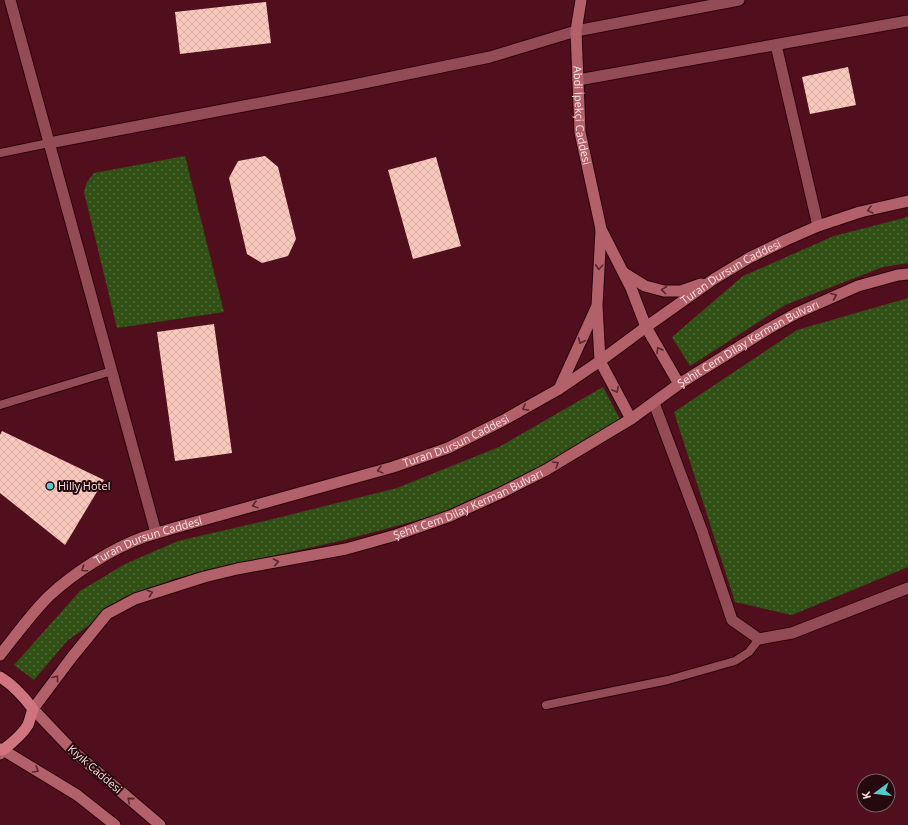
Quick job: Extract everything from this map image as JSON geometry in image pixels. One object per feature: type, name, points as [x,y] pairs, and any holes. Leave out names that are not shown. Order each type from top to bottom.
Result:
[{"type":"main road","name":"Abdi İpekçi Caddesi","points":[[581,0],[576,31],[580,132],[601,229]]},
{"type":"main road","name":"Turan Dursun Caddesi","points":[[0,655],[49,596],[93,562],[120,548],[156,533],[393,467],[448,448],[502,421],[559,389],[714,279],[750,258],[818,226],[860,212],[908,201]]},
{"type":"main road","points":[[601,229],[631,288],[646,327],[679,384]]},
{"type":"main road","points":[[601,229],[597,306],[600,361],[631,419]]},
{"type":"main road","points":[[623,272],[645,286],[664,291],[681,291],[714,279]]},
{"type":"main road","name":"Şehit Cem Dilay Kerman Bulvarı","points":[[33,709],[107,614],[135,598],[204,577],[237,569],[346,549],[396,535],[450,516],[501,493],[546,470],[631,419],[679,384],[768,329],[797,313],[858,286],[898,275],[908,274]]},
{"type":"main road","points":[[559,389],[597,306]]},
{"type":"main road","points":[[0,678],[14,687],[33,709],[28,724],[20,735],[1,751],[78,795],[114,825]]},
{"type":"main road","name":"Kıyık Caddesi","points":[[33,709],[73,751],[160,825]]},
{"type":"street","points":[[10,0],[156,533]]},
{"type":"street","points":[[49,144],[490,57],[576,31],[740,0]]},
{"type":"street","points":[[578,80],[908,21]]},
{"type":"street","points":[[776,45],[818,226]]},
{"type":"street","points":[[654,403],[702,531],[732,620],[759,639],[792,633],[908,588]]},
{"type":"lane","points":[[0,153],[49,144]]},
{"type":"lane","points":[[0,405],[112,371]]},
{"type":"lane","points":[[546,705],[668,680],[736,661],[749,652],[759,639]]},
{"type":"green space","points":[[185,156],[224,312],[117,328],[84,192],[87,182],[94,173]]},
{"type":"green space","points":[[908,217],[908,263],[883,267],[785,305],[690,366],[672,337],[743,276],[834,236]]},
{"type":"green space","points":[[908,298],[908,567],[792,615],[735,602],[674,412],[797,330]]},
{"type":"green space","points":[[603,387],[621,421],[566,454],[510,482],[437,515],[344,540],[173,579],[123,601],[67,641],[34,680],[14,665],[80,591],[125,564],[178,541],[397,488],[499,447]]},
{"type":"building","points":[[266,2],[271,43],[180,54],[175,12]]},
{"type":"building","points":[[848,67],[856,105],[810,114],[802,77]]},
{"type":"building","points":[[265,156],[278,167],[296,239],[288,256],[262,263],[247,254],[229,178],[238,161]]},
{"type":"building","points":[[436,157],[461,246],[413,259],[388,170]]},
{"type":"building","points":[[214,324],[232,453],[175,461],[157,332]]},
{"type":"building","name":"Hilly Hotel","points":[[2,431],[104,480],[65,545],[0,493],[0,435]]},
{"type":"place","name":"Hilly Hotel","points":[[50,486]]}]
